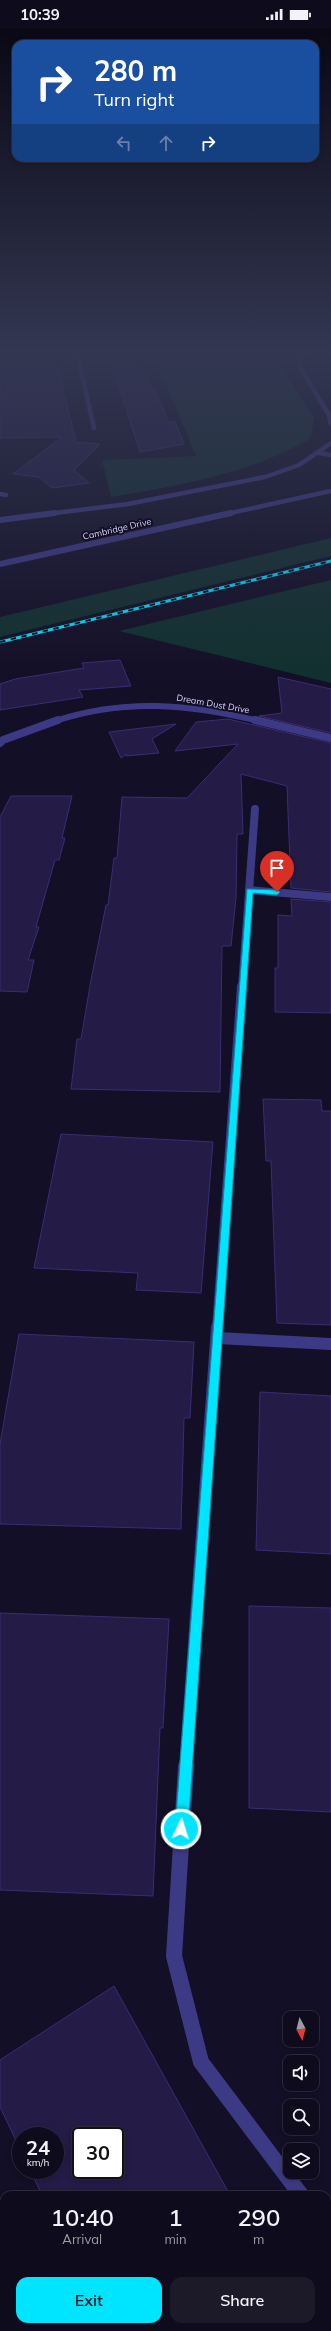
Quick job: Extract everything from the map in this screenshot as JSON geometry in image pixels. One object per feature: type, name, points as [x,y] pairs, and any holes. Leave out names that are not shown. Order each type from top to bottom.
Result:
[{"type":"street","points":[[0,520],[128,504],[265,477],[299,465],[307,460]]},
{"type":"street","name":"Cambridge Drive","points":[[0,564],[331,491]]},
{"type":"street","name":"Dream Dust Drive","points":[[0,743],[54,719],[114,707],[173,706],[228,715],[331,738]]},
{"type":"street","points":[[255,809],[181,1829],[174,1956],[201,2062],[298,2191]]},
{"type":"street","points":[[250,890],[331,897]]},
{"type":"street","points":[[217,1338],[331,1344]]},
{"type":"green space","points":[[102,460],[265,460],[189,483],[111,497]]},
{"type":"green space","points":[[331,538],[331,556],[0,637],[0,617]]},
{"type":"green space","points":[[331,580],[331,683],[119,631]]},
{"type":"building","points":[[31,460],[84,460],[74,470],[89,483],[52,488],[39,477],[13,474]]},
{"type":"building","points":[[120,660],[131,686],[79,690],[83,697],[0,710],[0,684],[15,679],[84,668],[82,663]]},
{"type":"building","points":[[278,677],[331,689],[331,733],[259,716],[282,713]]},
{"type":"building","points":[[228,719],[331,743],[331,892],[291,888],[287,786],[241,774],[243,834],[237,834],[236,898],[231,946],[222,946],[220,1092],[71,1089],[77,1039],[81,1039],[106,905],[108,905],[114,858],[117,858],[122,797],[187,798],[238,744],[175,751],[196,722]]},
{"type":"building","points":[[176,724],[152,739],[159,753],[126,756],[126,754],[121,758],[109,732]]},
{"type":"building","points":[[11,796],[72,796],[62,838],[65,838],[59,860],[55,860],[36,927],[39,927],[28,960],[34,960],[27,992],[0,991],[0,817]]},
{"type":"building","points":[[291,899],[331,902],[331,1013],[275,1012],[275,968],[278,968],[278,915],[292,916]]},
{"type":"building","points":[[263,1099],[321,1100],[322,1111],[331,1111],[331,1325],[277,1323],[271,1161],[266,1161]]},
{"type":"building","points":[[61,1134],[213,1142],[201,1293],[136,1290],[138,1273],[34,1268]]},
{"type":"building","points":[[19,1334],[194,1342],[190,1418],[184,1418],[181,1529],[0,1524],[0,1444]]},
{"type":"building","points":[[260,1392],[331,1396],[331,1554],[256,1550]]},
{"type":"building","points":[[249,1606],[331,1608],[331,1812],[249,1808]]},
{"type":"building","points":[[0,1613],[169,1619],[163,1728],[160,1728],[153,1896],[0,1890]]},
{"type":"building","points":[[114,1986],[228,2191],[40,2191],[34,2179],[64,2179],[64,2127],[12,2127],[12,2132],[0,2107],[0,2060]]},
{"type":"railway","points":[[0,642],[331,561]]},
{"type":"route","points":[[181,1829],[250,890],[277,892]]}]
